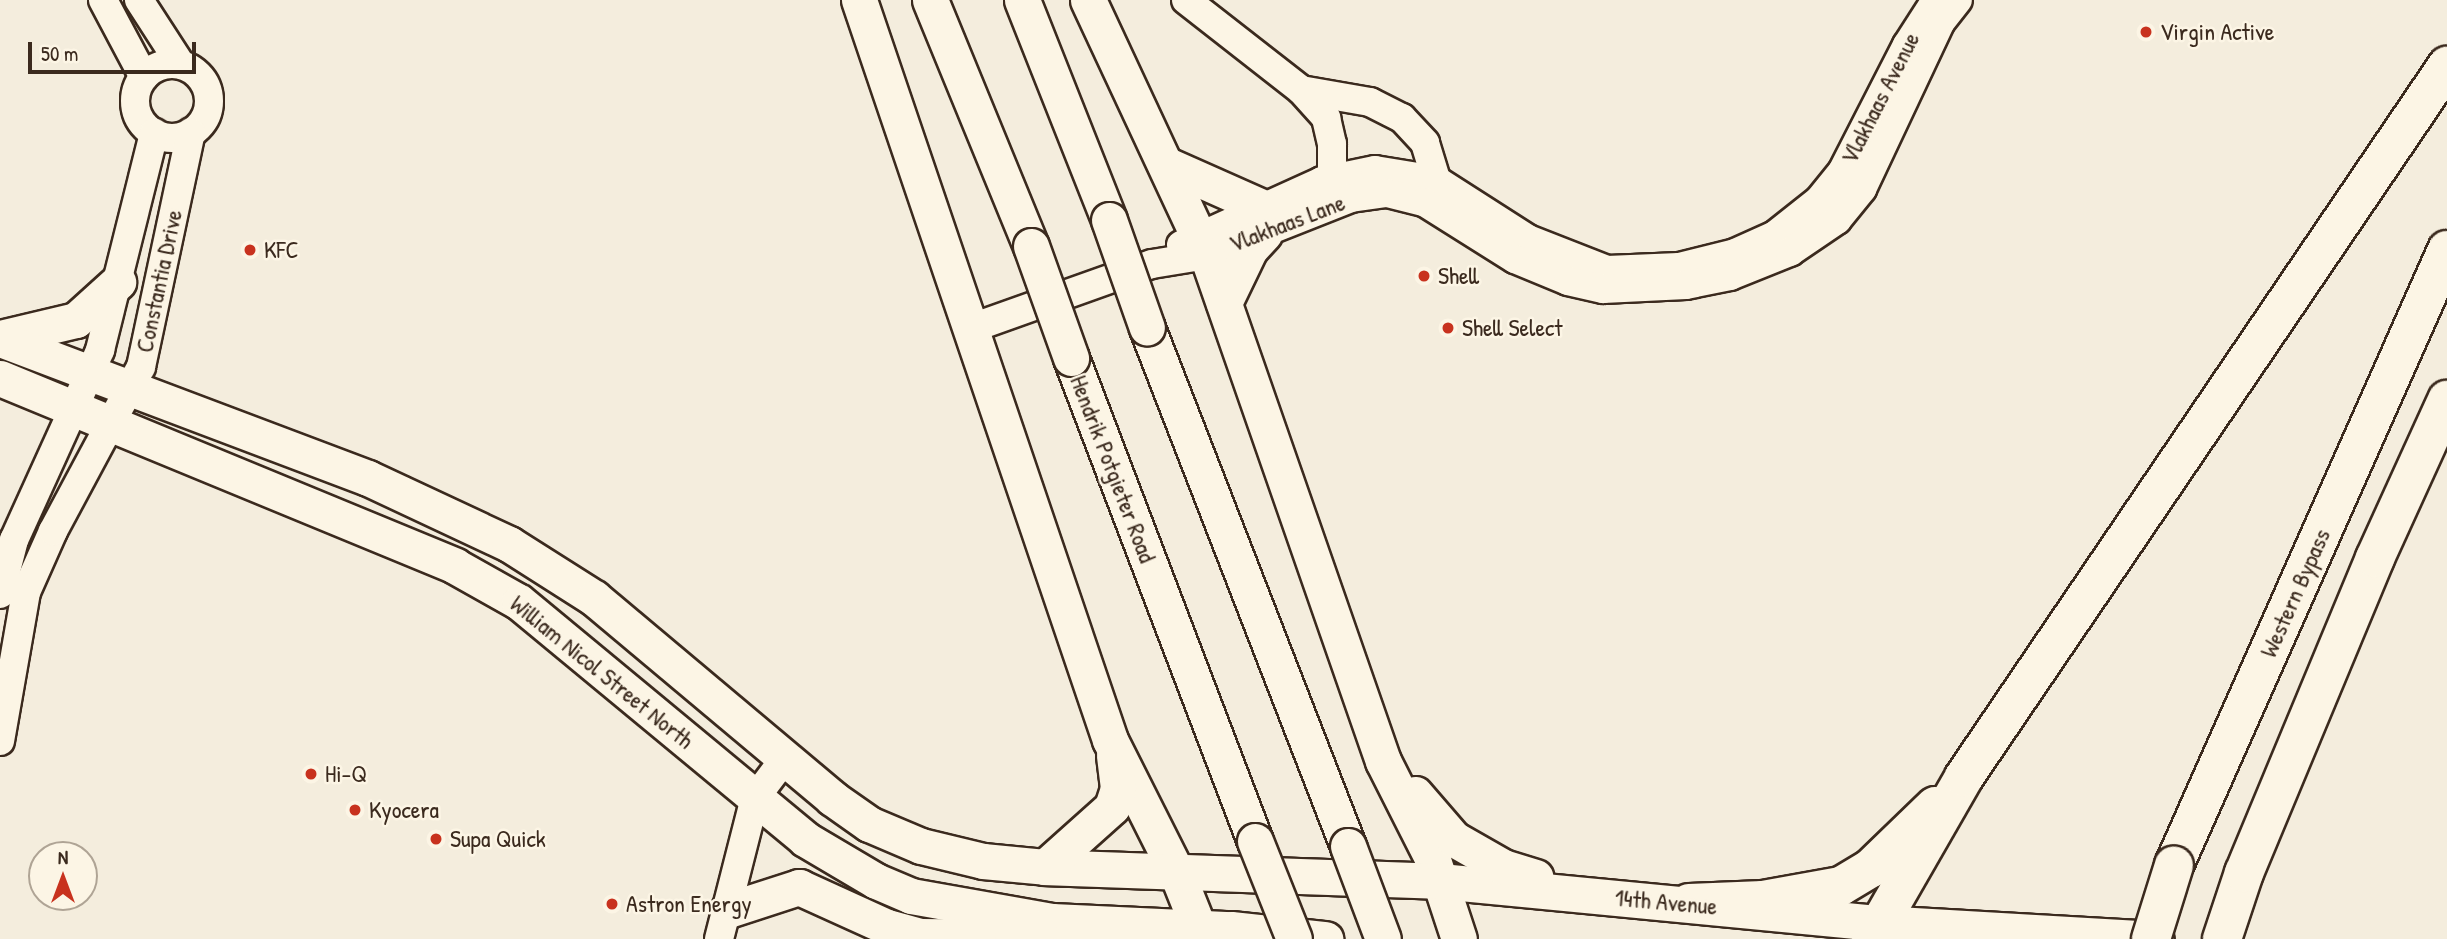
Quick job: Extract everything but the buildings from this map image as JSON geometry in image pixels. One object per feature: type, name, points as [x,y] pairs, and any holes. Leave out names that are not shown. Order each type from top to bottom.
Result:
[{"type":"highway","points":[[1875,931],[1964,777],[2447,66]]},
{"type":"highway","name":"Western Bypass","points":[[2154,939],[2174,865],[2447,250]]},
{"type":"highway","points":[[2222,939],[2244,873],[2375,558],[2447,400]]},
{"type":"highway","points":[[1689,903],[1763,900],[1841,886],[1871,868],[1964,777]]},
{"type":"main road","points":[[859,0],[1111,740],[1176,872],[1201,934],[1325,939]]},
{"type":"main road","name":"Hendrik Potgieter Road","points":[[930,0],[1031,246],[1071,358],[1294,939]]},
{"type":"main road","points":[[1022,0],[1109,220],[1147,328],[1383,939]]},
{"type":"main road","points":[[1088,0],[1202,245],[1383,761],[1440,881],[1459,939]]},
{"type":"main road","points":[[1165,164],[1263,220],[1223,303]]},
{"type":"main road","points":[[0,338],[76,320],[118,282]]},
{"type":"main road","name":"William Nicol Street North","points":[[0,338],[368,478],[509,544],[594,598],[720,702],[783,761],[869,824],[921,846],[983,861],[1045,867],[1176,872]]},
{"type":"main road","name":"William Nicol Street North","points":[[0,378],[455,566],[519,602],[755,798],[840,863],[876,881],[911,895],[1052,922],[1201,934]]},
{"type":"main road","points":[[1045,867],[1112,807],[1118,788],[1111,740]]},
{"type":"main road","points":[[1383,761],[1454,839],[1471,850],[1503,867],[1591,894]]},
{"type":"main road","name":"14th Avenue","points":[[1176,872],[1440,881],[1689,903],[1875,931],[2154,939]]},
{"type":"main road","points":[[723,925],[799,887],[887,927],[919,936],[1012,937],[1052,922]]},
{"type":"main road","points":[[1088,926],[1120,939]]},
{"type":"street","points":[[103,0],[144,77]]},
{"type":"street","points":[[139,0],[181,65],[193,71],[208,93],[205,118],[191,132],[181,137],[154,133],[137,114],[137,86],[154,68],[181,65]]},
{"type":"street","points":[[1186,0],[1301,90],[1388,108],[1426,143],[1430,191]]},
{"type":"street","name":"Vlakhaas Avenue","points":[[1430,191],[1528,239],[1607,270],[1679,267],[1735,253],[1775,235],[1819,200],[1842,172],[1907,45],[1936,0]]},
{"type":"street","name":"Vlakhaas Avenue","points":[[1430,191],[1515,259],[1568,281],[1603,289],[1686,285],[1730,276],[1790,251],[1846,209],[1862,189],[1940,23],[1958,0]]},
{"type":"street","name":"Vlakhaas Lane","points":[[1301,90],[1325,118],[1332,144],[1332,177]]},
{"type":"street","name":"Constantia Drive","points":[[0,741],[26,592],[53,531],[141,367],[191,132]]},
{"type":"street","name":"Constantia Drive","points":[[0,593],[14,540],[91,374],[118,282],[154,133]]},
{"type":"street","name":"Vlakhaas Lane","points":[[1263,220],[1332,177],[1375,170],[1430,191]]},
{"type":"street","name":"Vlakhaas Lane","points":[[972,328],[1152,264],[1263,220],[1351,198],[1430,191]]},
{"type":"street","points":[[723,925],[755,798],[783,761]]},
{"type":"place","name":"Virgin Active","points":[[2146,32]]},
{"type":"place","name":"KFC","points":[[250,250]]},
{"type":"place","name":"Shell","points":[[1424,276]]},
{"type":"place","name":"Shell Select","points":[[1448,328]]},
{"type":"place","name":"Hi-Q","points":[[311,774]]},
{"type":"place","name":"Kyocera","points":[[355,810]]},
{"type":"place","name":"Supa Quick","points":[[436,839]]},
{"type":"place","name":"Astron Energy","points":[[612,904]]}]
